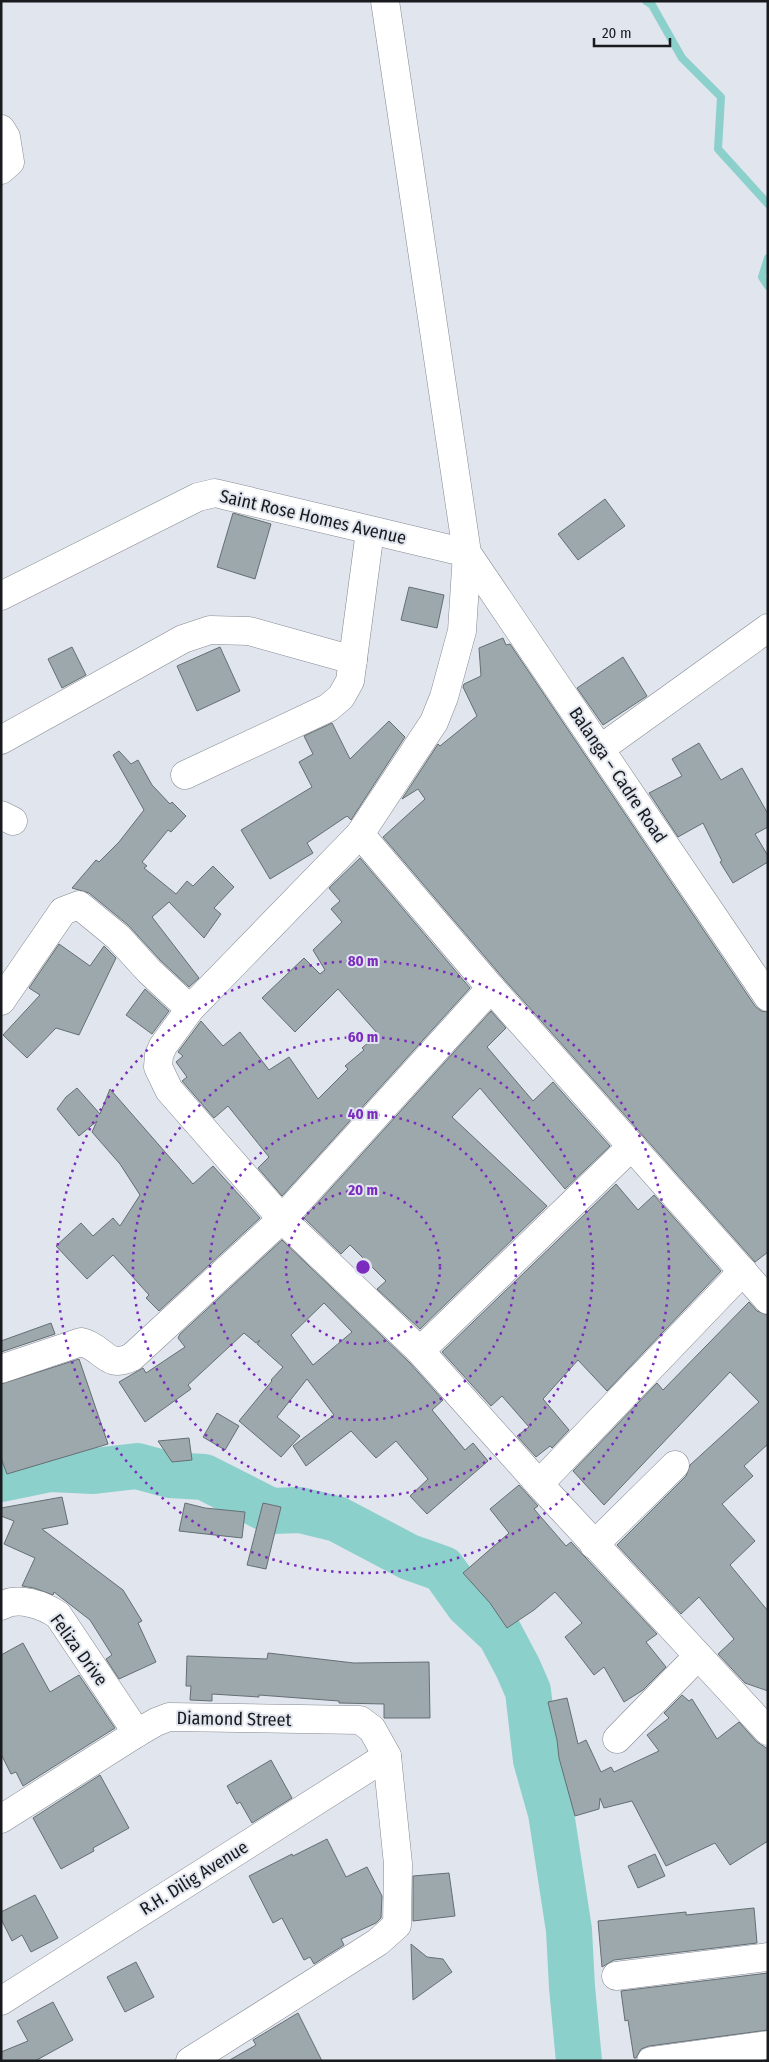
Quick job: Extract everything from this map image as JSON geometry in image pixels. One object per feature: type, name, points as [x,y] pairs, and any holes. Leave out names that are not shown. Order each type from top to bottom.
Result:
[{"type":"street","points":[[385,1],[467,553],[462,631],[444,697],[434,722],[360,834],[190,1009],[163,1046],[159,1055],[158,1067],[169,1090],[282,1219],[420,1351],[539,1484],[768,1731]]},
{"type":"street","points":[[1,128],[6,137],[10,162],[1,170]]},
{"type":"street","name":"Saint Rose Homes Avenue","points":[[1,596],[198,498],[214,493],[467,553]]},
{"type":"street","points":[[185,775],[328,708],[341,697],[350,681],[370,530]]},
{"type":"street","name":"Balanga – Cadre Road","points":[[467,553],[768,997]]},
{"type":"street","points":[[600,749],[768,628]]},
{"type":"street","points":[[1,740],[183,639],[210,630],[249,631],[353,660]]},
{"type":"street","points":[[360,834],[491,988],[768,1300]]},
{"type":"street","points":[[1,1001],[64,911],[78,905],[118,937],[149,971],[190,1009]]},
{"type":"street","points":[[1,1369],[82,1342],[114,1362],[132,1357],[282,1219],[491,988]]},
{"type":"street","points":[[420,1351],[632,1146]]},
{"type":"street","points":[[539,1484],[743,1271]]},
{"type":"street","points":[[594,1544],[675,1465]]},
{"type":"street","name":"Feliza Drive","points":[[1,1606],[10,1602],[22,1602],[48,1608],[58,1616],[137,1733]]},
{"type":"street","points":[[617,1740],[698,1656]]},
{"type":"street","name":"Diamond Street","points":[[1,1819],[137,1733],[156,1722],[170,1717],[360,1720],[372,1729],[387,1756]]},
{"type":"street","points":[[190,2061],[378,1942],[397,1925],[398,1864],[387,1756]]},
{"type":"street","name":"R.H. Dilig Avenue","points":[[1,2001],[387,1756]]},
{"type":"street","points":[[616,1976],[768,1957]]},
{"type":"street","points":[[651,2061],[768,2045]]},
{"type":"building","points":[[605,499],[625,526],[578,560],[558,534]]},
{"type":"building","points":[[233,513],[271,524],[255,579],[217,567]]},
{"type":"building","points":[[409,587],[444,595],[437,628],[401,620]]},
{"type":"building","points":[[503,638],[506,645],[510,644],[755,1006],[761,1011],[768,1012],[768,1252],[755,1262],[503,978],[383,837],[425,799],[418,789],[402,799],[438,744],[440,746],[477,716],[463,687],[464,684],[481,676],[479,648]]},
{"type":"building","points":[[72,647],[86,675],[62,688],[48,659]]},
{"type":"building","points":[[220,647],[240,691],[197,711],[177,666]]},
{"type":"building","points":[[623,657],[647,696],[603,725],[577,688]]},
{"type":"building","points":[[389,721],[405,737],[351,820],[347,816],[307,843],[313,853],[270,879],[241,830],[312,787],[299,762],[313,754],[304,736],[332,723],[350,759]]},
{"type":"building","points":[[699,743],[721,780],[742,768],[768,814],[768,827],[755,834],[768,856],[768,862],[733,883],[720,862],[722,861],[703,823],[678,837],[649,793],[682,776],[672,759]]},
{"type":"building","points":[[119,751],[131,764],[138,760],[152,785],[170,804],[172,802],[186,816],[171,832],[168,830],[142,862],[147,866],[144,868],[176,894],[187,881],[193,886],[213,866],[234,887],[214,908],[221,914],[204,938],[169,902],[152,917],[199,978],[189,987],[160,960],[128,925],[89,893],[72,888],[96,860],[99,862],[119,842],[144,810],[113,755]]},
{"type":"building","points":[[360,858],[470,988],[282,1196],[258,1168],[269,1157],[228,1106],[214,1118],[182,1081],[187,1077],[176,1062],[183,1056],[178,1052],[201,1021],[223,1046],[240,1032],[269,1070],[289,1057],[318,1099],[348,1069],[345,1066],[364,1050],[362,1048],[378,1034],[338,989],[295,1032],[262,998],[304,958],[320,974],[325,970],[313,950],[342,922],[331,909],[340,901],[329,888]]},
{"type":"building","points":[[59,944],[90,966],[104,946],[116,958],[79,1035],[56,1028],[27,1058],[3,1035],[40,995],[29,988]]},
{"type":"building","points":[[145,989],[169,1011],[152,1034],[126,1015]]},
{"type":"building","points":[[491,1011],[506,1028],[487,1047],[533,1101],[553,1082],[610,1146],[565,1189],[480,1088],[452,1117],[547,1206],[420,1329],[377,1289],[386,1281],[350,1245],[341,1254],[304,1218]]},
{"type":"building","points":[[77,1088],[100,1114],[110,1089],[193,1184],[213,1166],[260,1218],[159,1311],[146,1298],[149,1295],[113,1255],[87,1279],[56,1246],[81,1223],[93,1236],[113,1218],[120,1226],[140,1195],[120,1164],[92,1132],[97,1121],[79,1136],[57,1109],[66,1097]]},
{"type":"building","points":[[616,1184],[638,1210],[654,1195],[721,1271],[607,1391],[578,1360],[543,1399],[569,1430],[552,1448],[550,1446],[536,1457],[517,1436],[529,1427],[502,1396],[491,1406],[442,1352]]},
{"type":"building","points":[[282,1240],[409,1362],[443,1400],[432,1410],[465,1450],[473,1443],[488,1461],[427,1514],[410,1496],[428,1479],[396,1441],[376,1458],[351,1431],[306,1466],[293,1446],[334,1415],[307,1379],[277,1417],[300,1436],[281,1457],[239,1421],[283,1367],[257,1344],[260,1340],[256,1343],[244,1333],[188,1385],[191,1389],[145,1422],[119,1382],[143,1368],[146,1373],[185,1347],[178,1338],[180,1334]],"holes":[[[324,1303],[352,1332],[313,1365],[291,1335]]]},
{"type":"building","points":[[749,1302],[757,1311],[768,1315],[768,1444],[744,1466],[753,1476],[722,1504],[755,1541],[730,1565],[768,1611],[768,1691],[745,1683],[718,1654],[734,1639],[699,1597],[681,1614],[617,1545],[686,1476],[690,1465],[759,1402],[730,1372],[604,1505],[573,1471],[657,1383],[663,1390]]},
{"type":"building","points":[[51,1323],[55,1334],[1,1352],[1,1341]]},
{"type":"building","points":[[79,1359],[108,1444],[7,1474],[1,1458],[1,1384]]},
{"type":"building","points":[[217,1413],[239,1426],[225,1450],[203,1437]]},
{"type":"building","points":[[189,1438],[192,1460],[172,1462],[158,1441]]},
{"type":"building","points":[[519,1485],[538,1506],[534,1509],[566,1546],[571,1542],[657,1634],[646,1642],[666,1667],[643,1690],[624,1702],[604,1667],[594,1675],[565,1637],[582,1623],[555,1592],[534,1610],[507,1628],[490,1603],[463,1573],[509,1533],[490,1509]]},
{"type":"building","points":[[62,1497],[68,1524],[42,1529],[123,1590],[142,1621],[138,1623],[156,1662],[119,1679],[106,1659],[112,1655],[90,1620],[54,1592],[53,1595],[22,1586],[35,1558],[4,1544],[14,1521],[1,1516],[1,1508]]},
{"type":"building","points":[[185,1503],[205,1508],[245,1512],[242,1538],[179,1531]]},
{"type":"building","points":[[263,1503],[281,1507],[266,1569],[247,1565]]},
{"type":"building","points":[[23,1643],[50,1692],[79,1675],[115,1728],[23,1786],[16,1772],[11,1774],[1,1754],[1,1655]]},
{"type":"building","points":[[268,1653],[354,1663],[429,1662],[430,1718],[384,1718],[384,1704],[339,1703],[339,1701],[259,1695],[259,1697],[212,1694],[212,1701],[190,1700],[191,1686],[186,1686],[187,1656],[267,1659]]},
{"type":"building","points":[[682,1695],[689,1701],[692,1699],[717,1739],[739,1722],[757,1742],[768,1749],[768,1841],[730,1865],[715,1843],[666,1866],[632,1801],[604,1808],[600,1798],[599,1809],[575,1816],[559,1758],[557,1740],[548,1702],[567,1698],[578,1744],[586,1740],[601,1772],[611,1767],[614,1772],[659,1751],[647,1735],[669,1718],[664,1713]]},
{"type":"building","points":[[271,1760],[292,1798],[252,1823],[240,1802],[237,1804],[227,1786]]},
{"type":"building","points":[[100,1775],[129,1828],[93,1848],[94,1851],[61,1869],[33,1818]]},
{"type":"building","points":[[327,1839],[346,1877],[367,1867],[382,1896],[381,1918],[376,1923],[341,1939],[344,1945],[314,1964],[310,1957],[304,1960],[282,1918],[273,1923],[249,1876]]},
{"type":"building","points":[[655,1854],[665,1876],[638,1888],[628,1866]]},
{"type":"building","points":[[449,1873],[455,1916],[413,1921],[413,1876]]},
{"type":"building","points":[[35,1895],[58,1938],[31,1952],[22,1935],[12,1941],[1,1919],[1,1912]]},
{"type":"building","points":[[754,1908],[757,1943],[614,1960],[602,1967],[598,1921],[686,1912],[686,1915]]},
{"type":"building","points":[[411,1944],[427,1957],[443,1959],[452,1972],[413,2000]]},
{"type":"building","points":[[136,1962],[154,1997],[125,2012],[107,1977]]},
{"type":"building","points":[[768,1973],[768,2030],[649,2046],[641,2049],[636,2058],[634,2058],[628,2020],[625,2021],[621,1991]]},
{"type":"building","points":[[53,2002],[73,2040],[35,2061],[1,2061],[1,2052],[28,2041],[17,2021]]},
{"type":"building","points":[[298,2013],[322,2061],[228,2061],[256,2045],[253,2040]]},
{"type":"waterway","points":[[646,1],[652,5],[682,58],[721,97],[718,149],[768,204]]},
{"type":"waterway","points":[[768,258],[762,277],[768,286]]},
{"type":"waterway","points":[[1,1479],[50,1469],[94,1471],[137,1466],[170,1475],[204,1477],[271,1511],[300,1510],[337,1519],[409,1557],[443,1569],[468,1604],[500,1634],[528,1691],[536,1760],[551,1813],[569,1930],[579,2061]]}]
